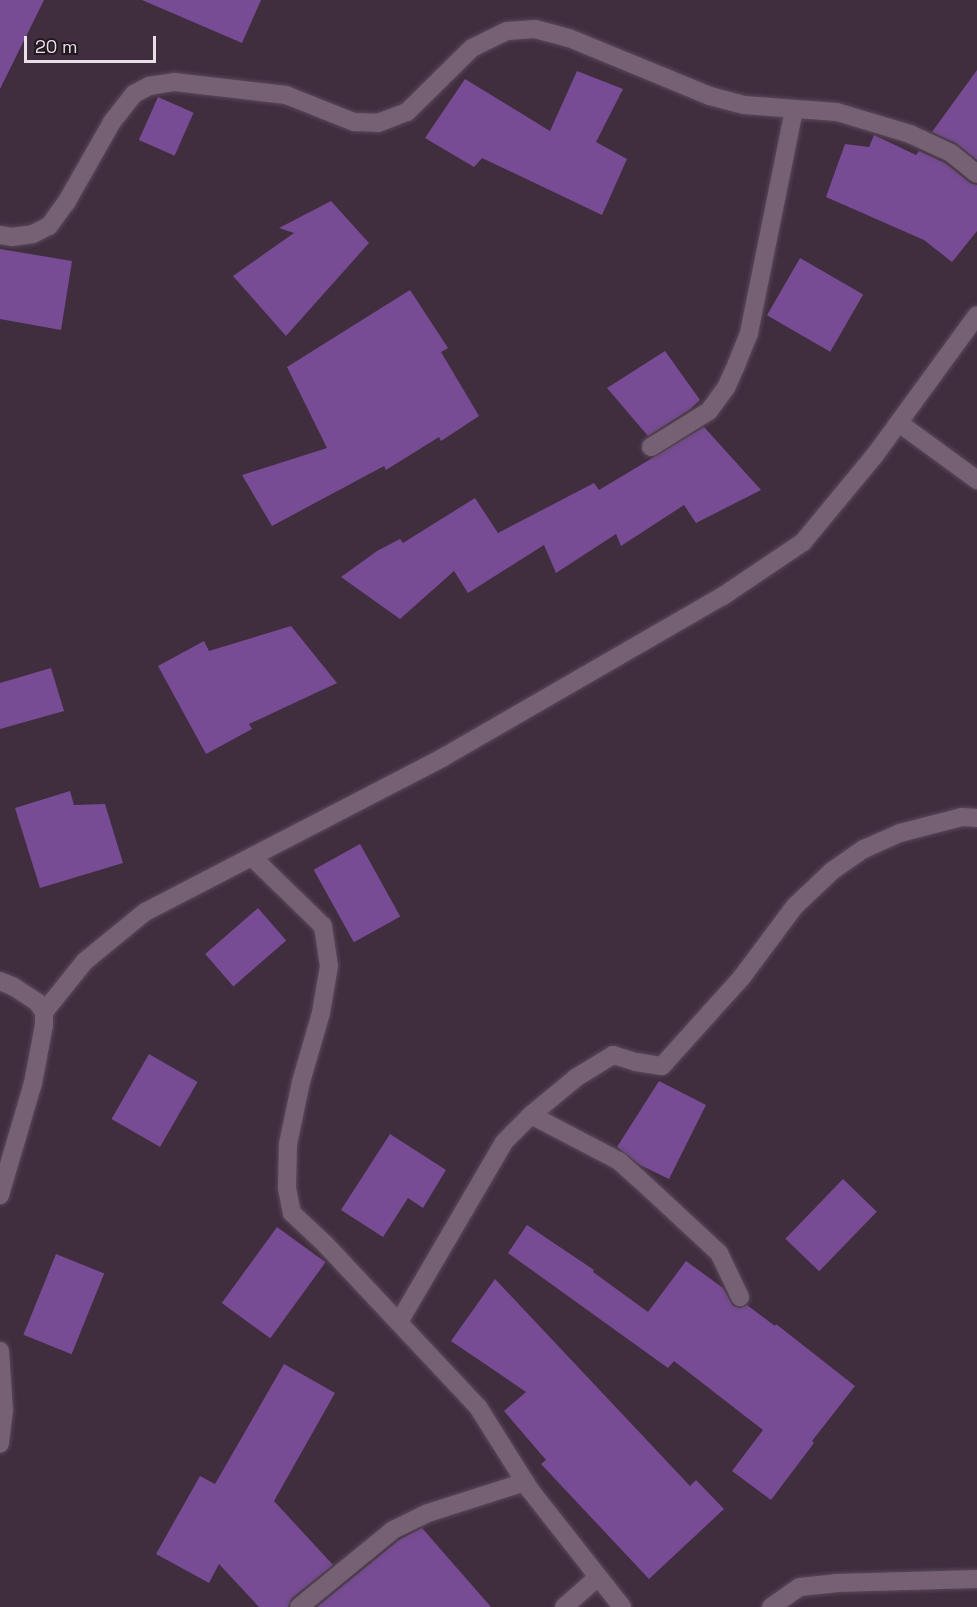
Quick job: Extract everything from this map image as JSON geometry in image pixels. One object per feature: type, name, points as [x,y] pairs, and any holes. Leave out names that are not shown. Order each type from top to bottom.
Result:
[{"type":"street","points":[[0,235],[12,237],[33,234],[49,226],[66,203],[112,122],[134,94],[149,87],[174,82],[286,95],[354,122],[378,123],[407,112],[472,48],[507,31],[535,29],[568,38],[710,96],[744,105],[837,112],[910,134],[951,153],[977,174]]},
{"type":"street","points":[[651,447],[709,411],[726,388],[737,363],[749,333],[794,110]]},
{"type":"street","points":[[0,1195],[33,1083],[44,1025],[44,1012],[85,961],[145,912],[442,758],[766,569],[803,542],[875,455],[977,315]]},
{"type":"street","points":[[898,423],[977,480]]},
{"type":"street","points":[[399,1322],[504,1142],[531,1115],[577,1077],[613,1055],[662,1066],[742,977],[795,906],[832,871],[864,849],[900,833],[962,817],[977,818]]},
{"type":"street","points":[[252,857],[323,926],[329,966],[321,1013],[301,1082],[288,1144],[287,1188],[292,1213],[325,1244],[478,1407],[525,1482],[622,1607]]},
{"type":"street","points":[[0,981],[30,995],[44,1012]]},
{"type":"street","points":[[531,1115],[619,1161],[639,1178],[720,1253],[740,1297]]},
{"type":"street","points":[[0,1351],[4,1410],[0,1444]]},
{"type":"street","points":[[298,1607],[393,1530],[428,1513],[525,1482]]},
{"type":"street","points":[[564,1607],[598,1577]]},
{"type":"street","points":[[771,1607],[800,1587],[836,1583],[977,1579]]},
{"type":"building","points":[[0,0],[44,0],[0,89]]},
{"type":"building","points":[[142,0],[261,0],[242,43]]},
{"type":"building","points":[[977,70],[977,160],[956,143],[932,132]]},
{"type":"building","points":[[577,71],[623,89],[596,142],[627,159],[602,215],[482,158],[474,167],[425,138],[465,79],[550,131]]},
{"type":"building","points":[[158,97],[194,113],[175,156],[139,140]]},
{"type":"building","points":[[874,135],[916,155],[919,151],[945,163],[970,183],[977,185],[977,231],[952,262],[924,240],[826,197],[845,144],[869,147]]},
{"type":"building","points":[[331,201],[369,243],[286,336],[233,276],[294,233],[279,228]]},
{"type":"building","points":[[0,249],[72,261],[61,330],[0,319]]},
{"type":"building","points":[[800,258],[863,294],[830,352],[767,315]]},
{"type":"building","points":[[410,290],[448,348],[441,352],[479,416],[441,441],[439,437],[386,470],[384,466],[272,526],[242,475],[327,448],[287,367]]},
{"type":"building","points":[[665,351],[700,400],[689,410],[648,436],[607,388]]},
{"type":"building","points":[[704,427],[761,490],[696,523],[684,505],[621,546],[616,534],[556,573],[544,545],[468,593],[454,571],[400,619],[341,577],[377,551],[400,539],[403,543],[475,498],[498,533],[594,483],[599,490]]},
{"type":"building","points":[[291,626],[337,683],[249,724],[252,729],[206,754],[158,666],[204,641],[209,651]]},
{"type":"building","points":[[51,668],[64,711],[0,729],[0,683]]},
{"type":"building","points":[[70,791],[74,805],[105,804],[123,863],[40,888],[15,808]]},
{"type":"building","points":[[360,844],[400,917],[354,942],[314,870]]},
{"type":"building","points":[[258,908],[286,940],[233,986],[205,954]]},
{"type":"building","points":[[149,1054],[197,1082],[160,1147],[112,1119]]},
{"type":"building","points":[[659,1081],[706,1105],[669,1179],[640,1165],[617,1147]]},
{"type":"building","points":[[390,1134],[446,1170],[423,1208],[408,1198],[383,1237],[341,1210]]},
{"type":"building","points":[[843,1179],[877,1212],[819,1271],[785,1239]]},
{"type":"building","points":[[527,1225],[594,1270],[593,1272],[648,1312],[686,1261],[723,1288],[733,1306],[740,1308],[747,1305],[775,1326],[776,1324],[855,1386],[812,1441],[814,1443],[771,1500],[732,1471],[763,1430],[674,1361],[668,1368],[508,1253]]},
{"type":"building","points":[[277,1227],[326,1262],[270,1338],[222,1303]]},
{"type":"building","points":[[56,1254],[104,1273],[72,1354],[23,1335]]},
{"type":"building","points":[[495,1279],[690,1486],[696,1480],[724,1509],[649,1579],[541,1464],[546,1460],[504,1411],[526,1392],[451,1341]]},
{"type":"building","points":[[284,1364],[335,1393],[274,1501],[333,1565],[292,1598],[288,1607],[259,1607],[219,1564],[209,1583],[156,1554],[200,1476],[215,1484]]},
{"type":"building","points":[[422,1528],[491,1607],[317,1607],[399,1540]]}]
